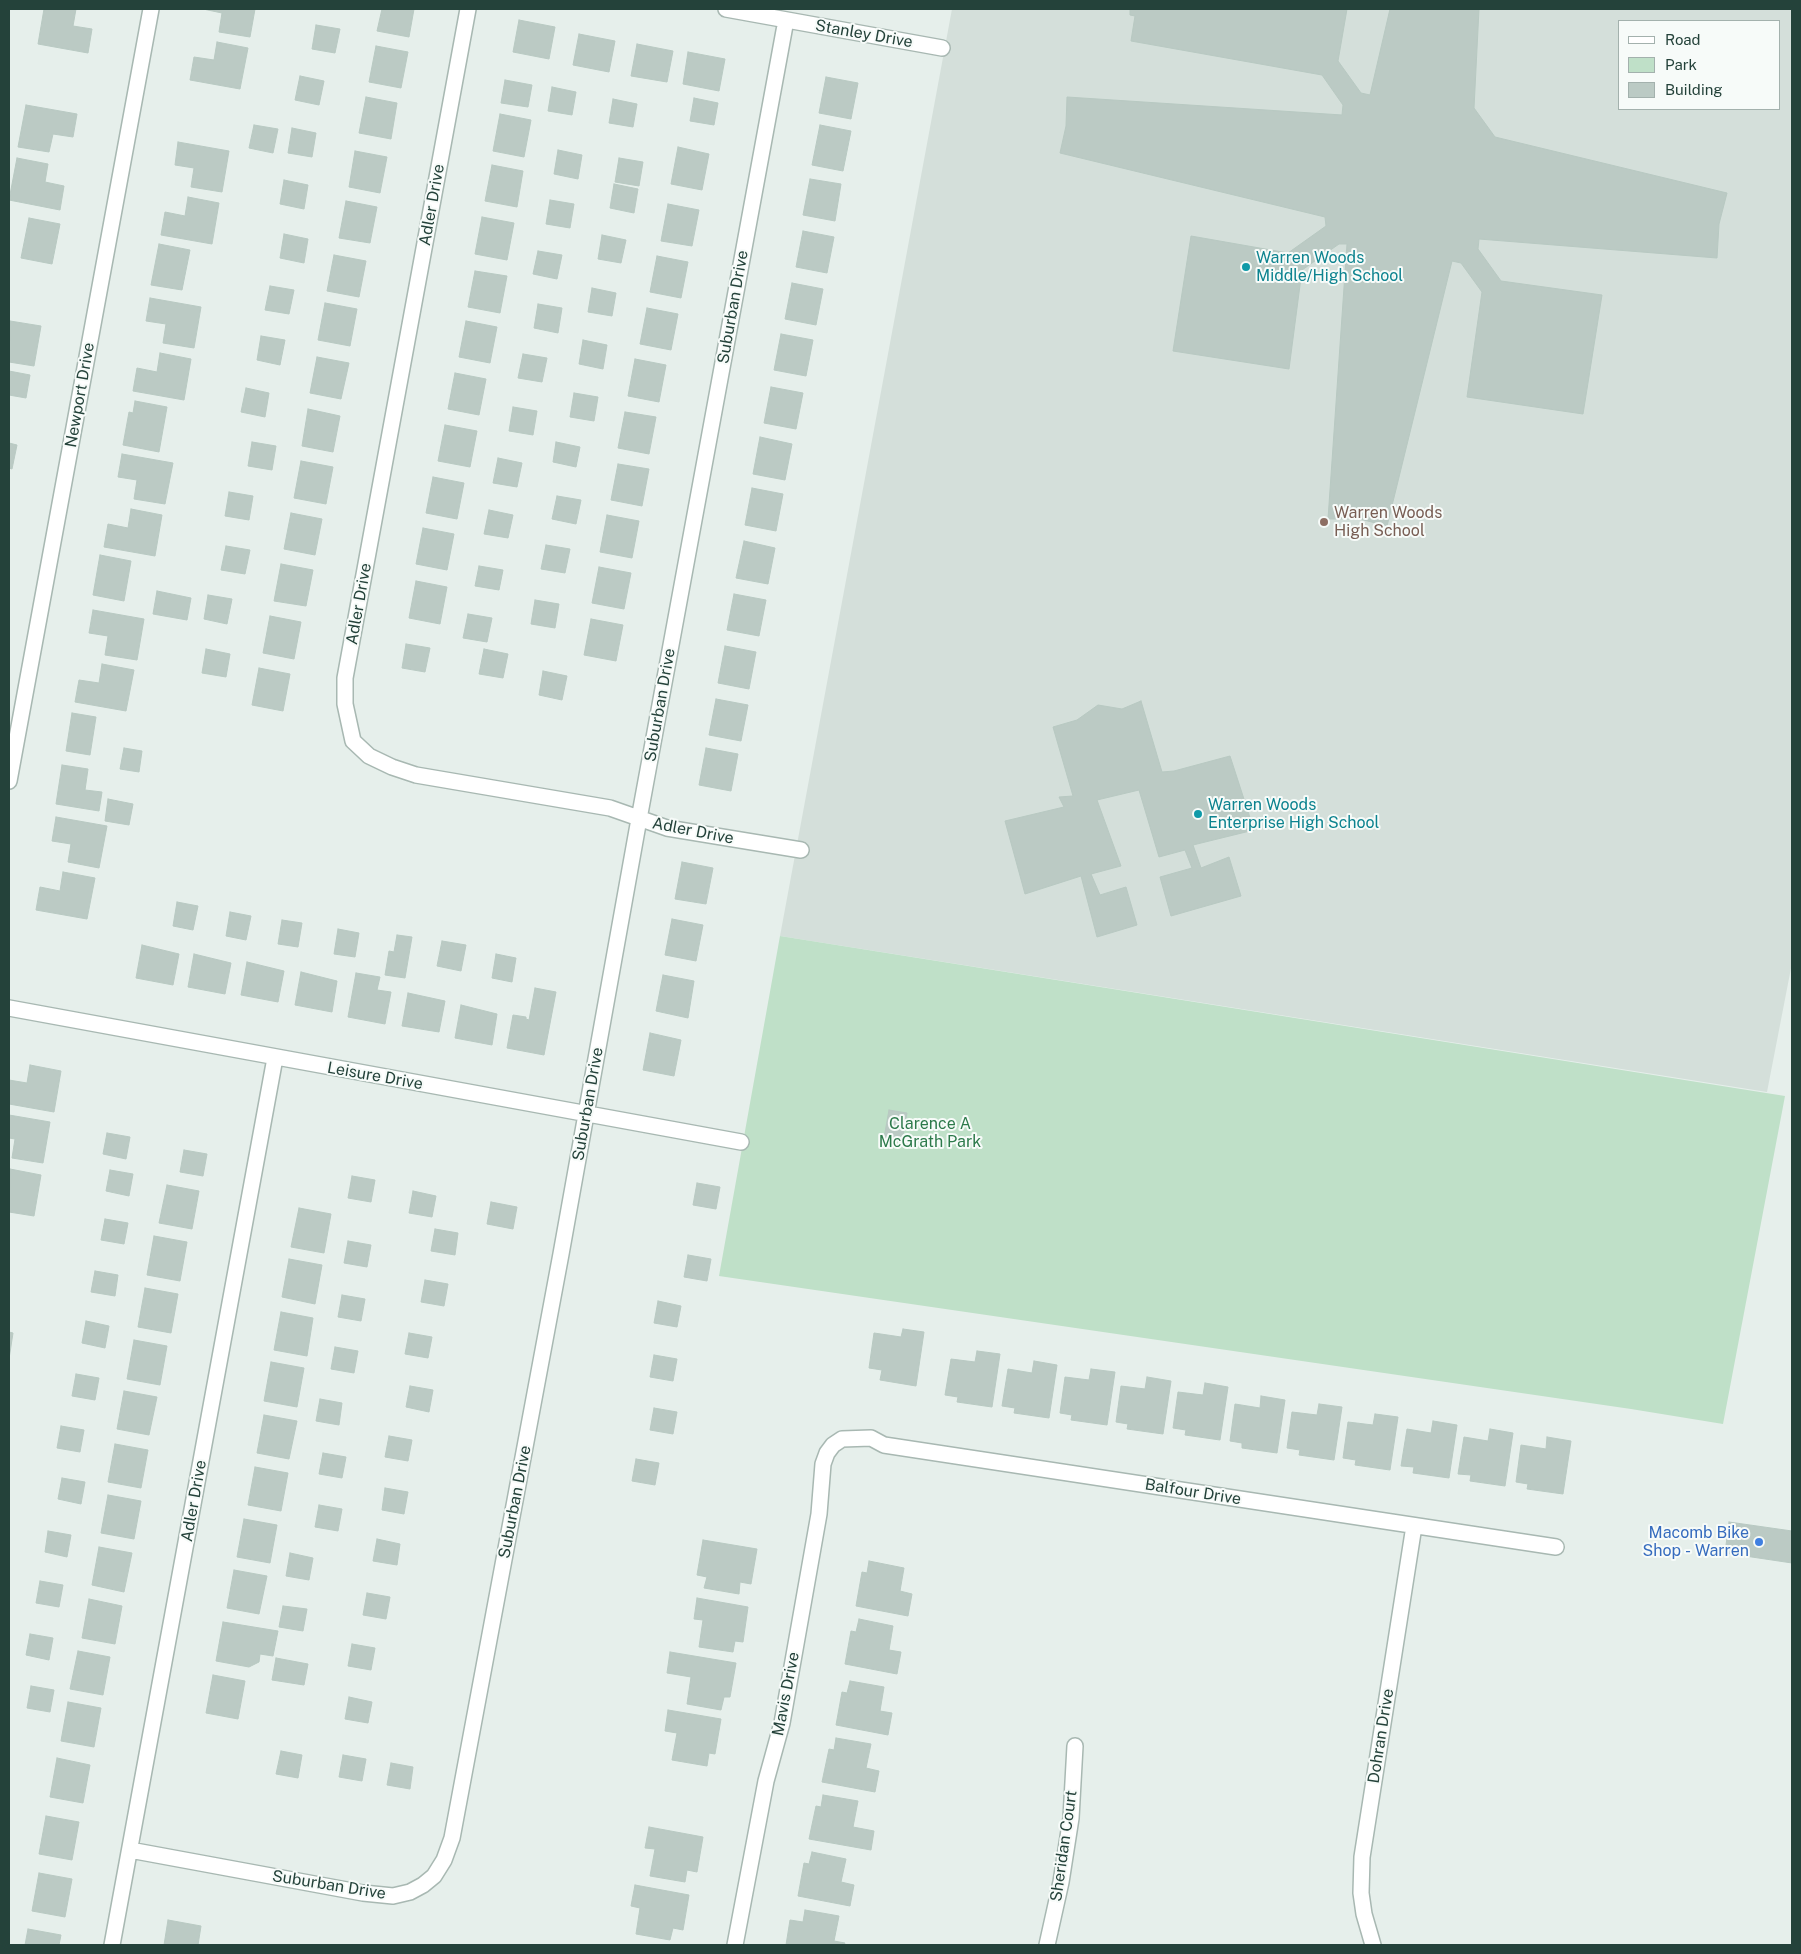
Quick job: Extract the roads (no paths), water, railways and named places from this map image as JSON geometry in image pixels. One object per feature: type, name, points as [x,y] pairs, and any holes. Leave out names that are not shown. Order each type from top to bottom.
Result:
[{"type":"street","name":"Newport Drive","points":[[9,781],[151,9]]},
{"type":"street","name":"Adler Drive","points":[[468,9],[345,678],[345,704],[353,741],[369,756],[392,767],[416,775],[610,808],[668,828],[801,850]]},
{"type":"street","name":"Stanley Drive","points":[[726,9],[942,48]]},
{"type":"street","name":"Suburban Drive","points":[[130,1850],[384,1896],[410,1892],[434,1876],[444,1860],[452,1838],[561,1254],[786,20]]},
{"type":"street","name":"Leisure Drive","points":[[9,1008],[585,1115],[741,1142]]},
{"type":"street","name":"Adler Drive","points":[[112,1945],[276,1058]]},
{"type":"street","name":"Balfour Drive","points":[[833,1445],[842,1439],[871,1438],[884,1445],[1556,1546]]},
{"type":"street","name":"Mavis Drive","points":[[735,1945],[766,1781],[782,1724],[819,1514],[823,1464],[827,1453],[833,1445]]},
{"type":"street","name":"Dohran Drive","points":[[1373,1945],[1364,1914],[1361,1894],[1362,1856],[1414,1526]]},
{"type":"street","name":"Sheridan Court","points":[[1047,1945],[1061,1882],[1071,1818],[1075,1746]]},
{"type":"place","name":"Warren Woods Middle/High School","points":[[1246,267]]},
{"type":"place","name":"Warren Woods High School","points":[[1324,522]]},
{"type":"place","name":"Warren Woods Enterprise High School","points":[[1198,814]]},
{"type":"place","name":"Macomb Bike Shop - Warren","points":[[1759,1542]]},
{"type":"park label","name":"Clarence A McGrath Park","points":[[930,1133]]}]
